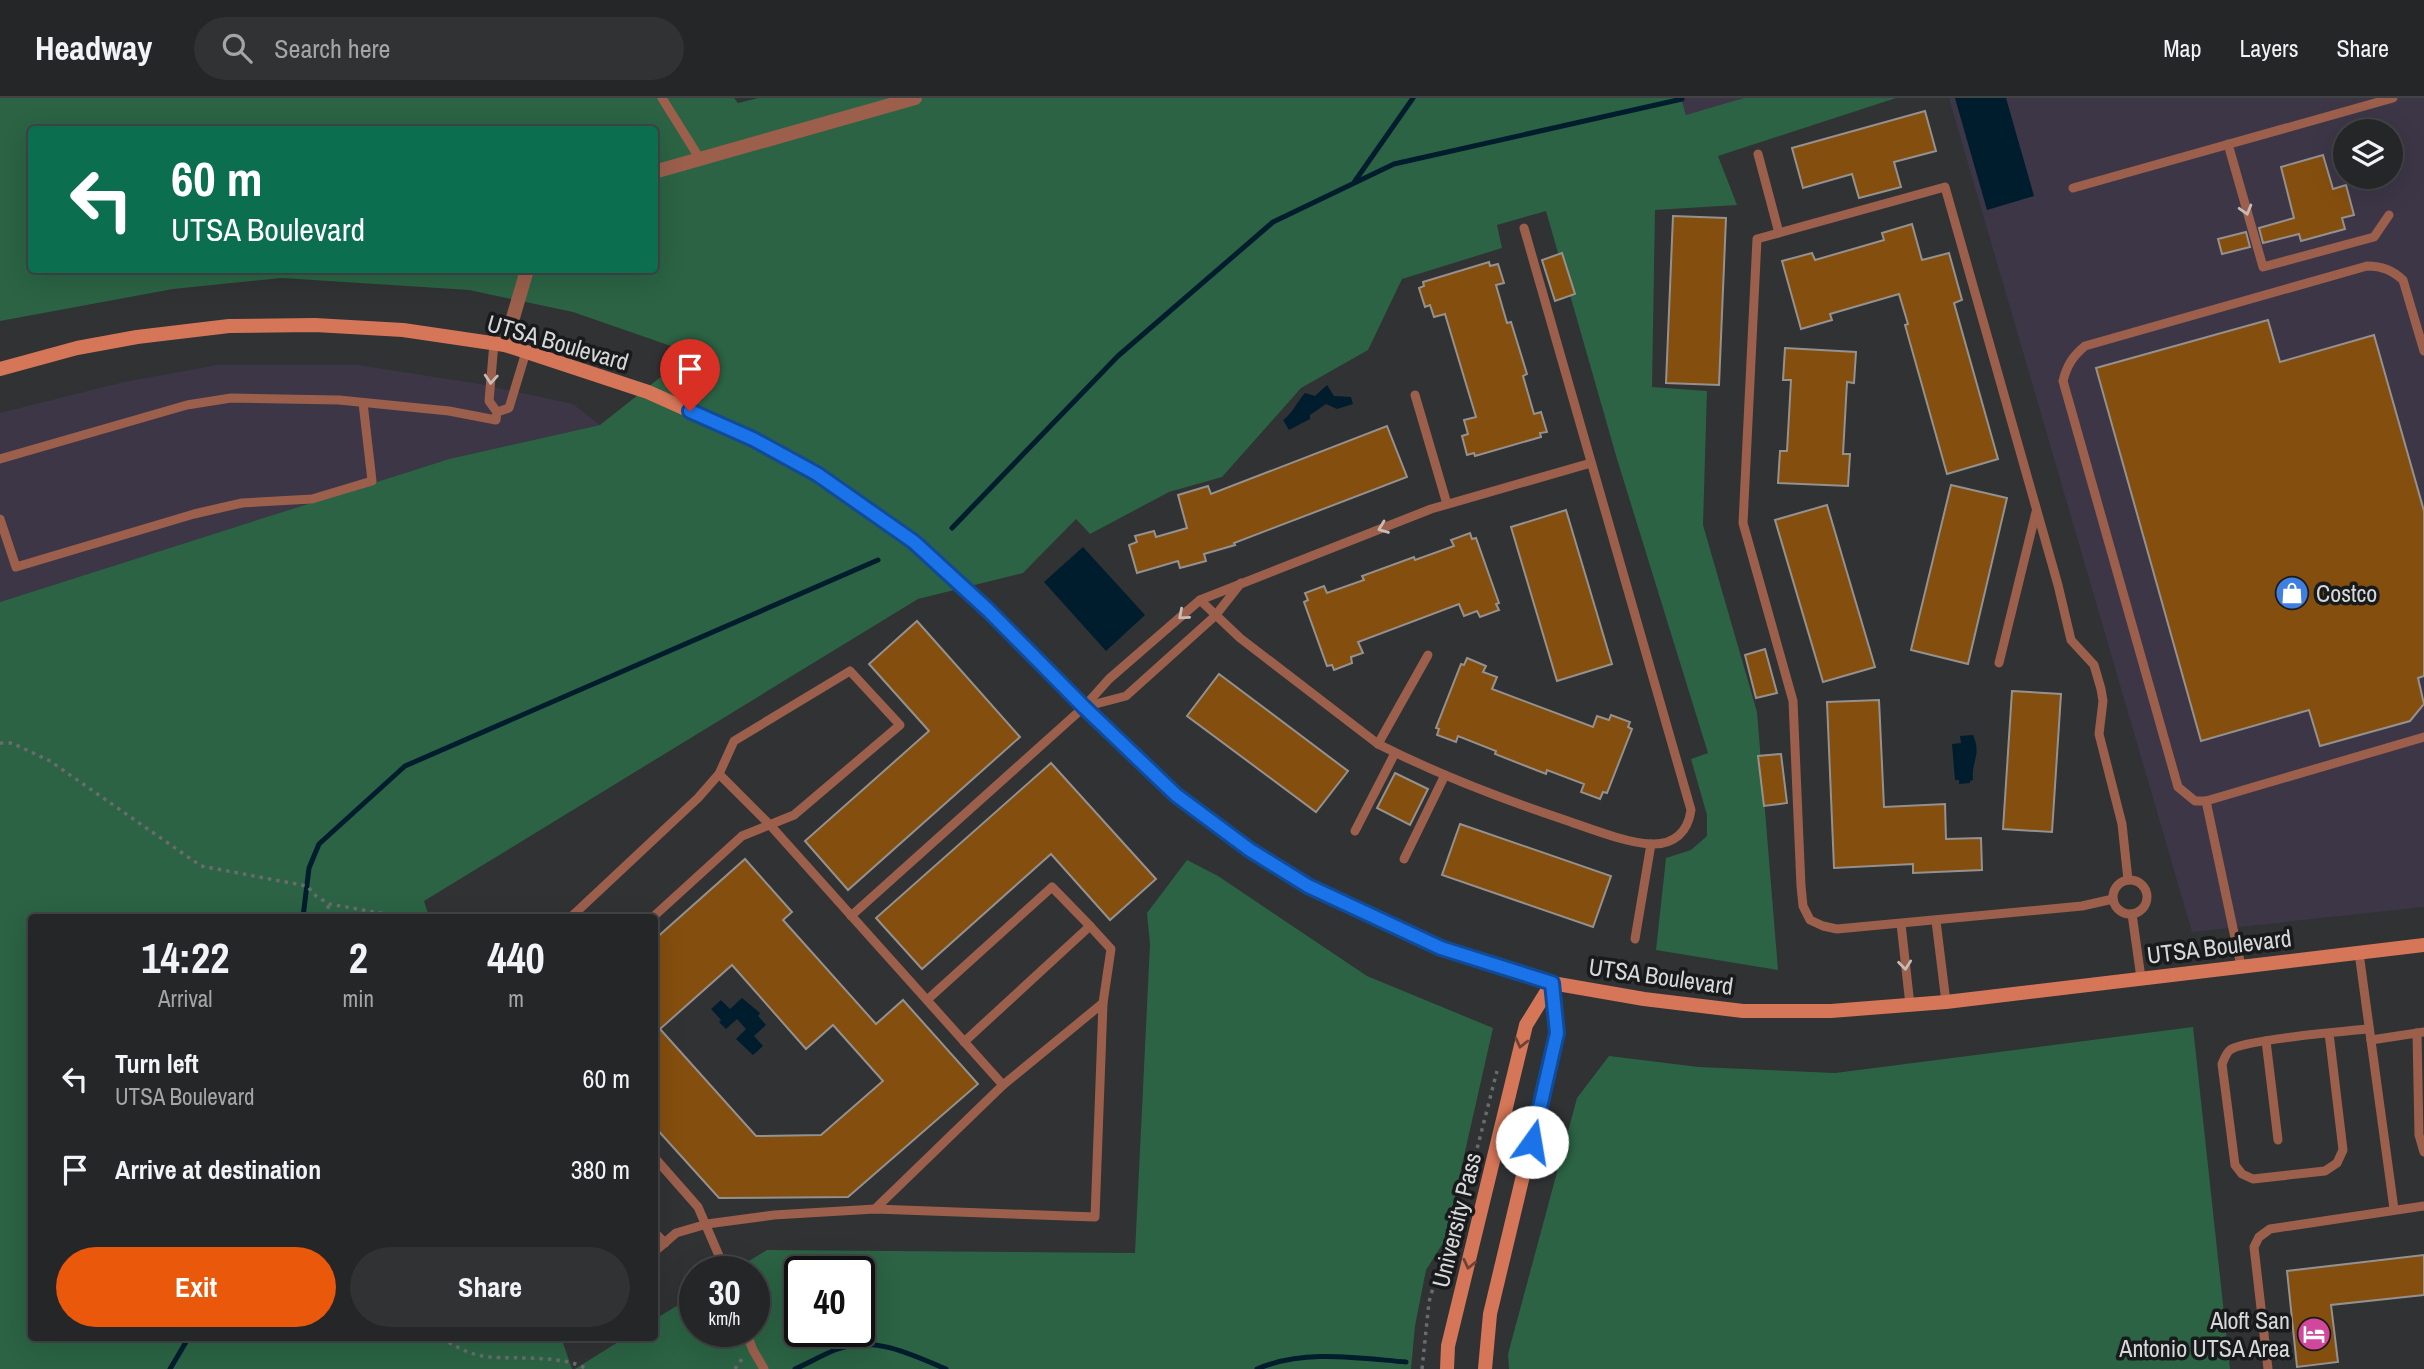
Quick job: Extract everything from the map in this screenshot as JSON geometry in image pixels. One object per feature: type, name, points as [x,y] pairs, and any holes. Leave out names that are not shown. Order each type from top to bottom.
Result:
[{"type":"main road","name":"UTSA Boulevard","points":[[0,369],[77,348],[137,337],[229,326],[315,325],[403,330],[499,344],[648,392],[753,439],[817,474],[914,542],[988,610],[1176,795],[1250,850],[1308,886],[1441,948],[1552,983],[1644,999],[1743,1011],[1831,1011],[1946,1002],[2424,945]]},
{"type":"main road","name":"University Pass","points":[[1447,1369],[1448,1346],[1526,1025],[1552,983]]},
{"type":"main road","points":[[1485,1369],[1490,1314],[1557,1033],[1552,983]]},
{"type":"street","points":[[658,171],[915,98]]},
{"type":"street","points":[[499,344],[526,273]]},
{"type":"lane","points":[[662,98],[701,159]]},
{"type":"lane","points":[[2073,188],[2393,98]]},
{"type":"lane","points":[[2228,144],[2263,267],[2374,237],[2389,215]]},
{"type":"lane","points":[[1758,154],[1779,233]]},
{"type":"lane","points":[[2113,899],[2082,906],[1837,929],[1810,920],[1803,906],[1793,701],[1743,523],[1757,239],[1945,187],[2037,509],[2071,640],[2094,665],[2101,689],[2104,701],[2099,734],[2122,824],[2128,880]]},
{"type":"lane","points":[[1200,600],[1240,638],[1378,744],[1395,753],[1478,790],[1602,833],[1651,844],[1667,841],[1681,834],[1689,825],[1691,810],[1524,228]]},
{"type":"lane","points":[[2424,351],[2403,280],[2394,272],[2380,266],[2367,266],[2085,346],[2075,354],[2066,368],[2063,381],[2172,769],[2178,787],[2186,795],[2195,801],[2206,801],[2424,737]]},
{"type":"lane","points":[[0,459],[187,405],[232,398],[363,402],[449,411],[496,420],[497,412],[489,401],[499,344]]},
{"type":"lane","points":[[497,412],[509,408],[526,352]]},
{"type":"lane","points":[[1415,395],[1447,504]]},
{"type":"lane","points":[[0,519],[16,567],[194,514],[242,503],[312,499],[372,481],[363,402]]},
{"type":"lane","points":[[851,916],[1084,707],[1109,679],[1200,600],[1447,504],[1591,463]]},
{"type":"lane","points":[[1999,663],[2037,509]]},
{"type":"lane","points":[[1084,707],[1126,696],[1215,616],[1242,582]]},
{"type":"lane","points":[[1378,744],[1428,655]]},
{"type":"lane","points":[[574,914],[688,807],[719,774],[734,741],[850,671],[900,725],[794,815],[742,836],[656,914]]},
{"type":"lane","points":[[1355,831],[1395,753]]},
{"type":"lane","points":[[719,774],[770,825],[1003,1085]]},
{"type":"lane","points":[[1404,859],[1445,775]]},
{"type":"lane","points":[[2206,801],[2241,966]]},
{"type":"lane","points":[[1635,939],[1651,844]]},
{"type":"lane","points":[[2128,880],[2141,883],[2147,894],[2144,907],[2132,914],[2120,910],[2113,899],[2117,886],[2128,880]]},
{"type":"lane","points":[[658,1249],[676,1233],[707,1224],[774,1215],[875,1209],[1095,1217],[1103,1003],[1111,949],[1052,887],[927,1000]]},
{"type":"lane","points":[[2132,914],[2141,978]]},
{"type":"lane","points":[[1936,921],[1946,1002]]},
{"type":"lane","points":[[1901,924],[1910,1005]]},
{"type":"lane","points":[[964,1042],[1090,926]]},
{"type":"lane","points":[[2359,953],[2394,1209]]},
{"type":"lane","points":[[875,1209],[1003,1085],[1103,1003]]},
{"type":"lane","points":[[2329,1033],[2343,1150],[2337,1163],[2325,1171],[2253,1180],[2242,1174],[2235,1165],[2222,1064],[2229,1051],[2243,1044],[2329,1033],[2369,1028]]},
{"type":"lane","points":[[2371,1040],[2421,1033],[2419,1135],[2424,1152]]},
{"type":"lane","points":[[2266,1041],[2278,1140]]},
{"type":"lane","points":[[658,1162],[698,1207],[720,1256]]},
{"type":"lane","points":[[2268,1369],[2254,1247],[2259,1237],[2270,1229],[2424,1206]]},
{"type":"lane","points":[[658,1236],[665,1243]]},
{"type":"lane","points":[[751,1347],[764,1369]]},
{"type":"path","points":[[0,743],[12,743],[50,761],[201,866],[307,886],[329,904],[385,914]]},
{"type":"path","points":[[326,914],[329,904]]},
{"type":"path","points":[[1422,1369],[1429,1302],[1437,1274],[1450,1252],[1457,1231],[1494,1075],[1500,1066]]},
{"type":"path","points":[[446,1341],[466,1352],[489,1357],[576,1363],[586,1369]]},
{"type":"shaded area","points":[[1681,98],[1802,98],[1691,131]]},
{"type":"shaded area","points":[[1949,98],[2424,98],[2424,907],[2192,932]]},
{"type":"shaded area","points":[[217,365],[358,365],[480,384],[573,404],[600,425],[449,459],[0,602],[0,413],[124,382]]},
{"type":"green space","points":[[0,98],[734,98],[738,103],[758,98],[1681,98],[1686,115],[1744,98],[1896,98],[1718,156],[1737,205],[1655,210],[1652,387],[1707,391],[1703,525],[1757,712],[1778,970],[1656,950],[1666,858],[1691,850],[1707,836],[1707,815],[1691,759],[1708,753],[1617,459],[1546,211],[1497,225],[1502,248],[1402,279],[1368,350],[1301,388],[1222,477],[1169,492],[1090,534],[1076,519],[1023,573],[918,599],[424,901],[428,914],[28,914],[28,1341],[562,1341],[572,1369],[0,1369],[0,602],[449,459],[600,425],[691,353],[573,312],[469,290],[282,278],[173,289],[0,321]]},
{"type":"green space","points":[[1187,860],[1218,876],[1367,976],[1493,1028],[1445,1240],[1426,1270],[1415,1326],[1411,1369],[575,1369],[620,1341],[658,1341],[658,1317],[679,1305],[679,1347],[770,1347],[770,1256],[757,1256],[767,1250],[1135,1253],[1150,944],[1147,913]]},
{"type":"green space","points":[[2193,1027],[2230,1369],[1509,1369],[1508,1354],[1577,1098],[1609,1056],[1699,1067],[1835,1073]]},
{"type":"water","points":[[1955,98],[2006,98],[2034,196],[1987,210]]},
{"type":"water","points":[[1327,385],[1334,396],[1351,397],[1353,404],[1337,409],[1326,404],[1310,415],[1310,419],[1289,430],[1283,420],[1305,393],[1315,396]]},
{"type":"water","points":[[1083,547],[1145,615],[1106,651],[1044,582]]},
{"type":"water","points":[[1973,735],[1977,748],[1973,780],[1959,784],[1959,780],[1955,780],[1952,744],[1961,743],[1960,736]]},
{"type":"water","points":[[742,998],[760,1013],[758,1016],[766,1025],[754,1036],[763,1046],[753,1055],[736,1039],[746,1029],[737,1019],[726,1029],[711,1009],[721,1000],[730,1009]]},
{"type":"building","points":[[1925,111],[1936,151],[1894,162],[1901,187],[1859,198],[1852,174],[1803,188],[1792,148]]},
{"type":"building","points":[[2323,155],[2333,189],[2347,189],[2354,215],[2342,218],[2345,229],[2301,241],[2299,234],[2263,243],[2259,228],[2294,218],[2281,167]]},
{"type":"building","points":[[1673,216],[1726,218],[1719,385],[1666,383]]},
{"type":"building","points":[[1912,224],[1922,260],[1949,253],[1962,300],[1954,303],[1998,459],[1947,474],[1905,325],[1908,324],[1899,294],[1830,314],[1832,320],[1801,329],[1782,261],[1812,253],[1815,260],[1884,240],[1882,233]]},
{"type":"building","points":[[2246,232],[2250,247],[2222,254],[2218,239]]},
{"type":"building","points":[[1562,253],[1575,294],[1555,301],[1542,260]]},
{"type":"building","points":[[1489,262],[1490,266],[1498,264],[1504,283],[1496,285],[1507,323],[1511,322],[1527,374],[1523,376],[1534,414],[1541,412],[1547,432],[1540,433],[1541,437],[1475,456],[1474,453],[1467,455],[1462,436],[1468,434],[1464,420],[1476,417],[1445,314],[1434,317],[1430,305],[1425,307],[1419,288],[1424,286],[1423,282]]},
{"type":"building","name":"Costco","points":[[2268,320],[2280,362],[2374,335],[2424,511],[2424,676],[2418,678],[2424,704],[2410,721],[2320,746],[2309,710],[2201,741],[2096,368]]},
{"type":"building","points":[[1785,348],[1856,352],[1854,383],[1847,382],[1843,454],[1850,454],[1848,486],[1778,483],[1780,451],[1787,451],[1791,380],[1783,380]]},
{"type":"building","points":[[1387,426],[1407,477],[1234,543],[1235,545],[1204,554],[1206,561],[1180,568],[1178,561],[1137,573],[1129,545],[1137,542],[1135,536],[1154,531],[1156,537],[1187,528],[1178,495],[1208,486],[1211,494]]},
{"type":"building","points":[[1951,485],[2007,498],[1968,664],[1911,650]]},
{"type":"building","points":[[1827,505],[1875,667],[1823,682],[1775,520]]},
{"type":"building","points":[[1566,510],[1612,664],[1557,681],[1511,527]]},
{"type":"building","points":[[1470,533],[1472,539],[1476,538],[1499,603],[1496,604],[1499,610],[1480,617],[1477,611],[1464,616],[1459,604],[1358,642],[1363,653],[1351,657],[1352,663],[1334,670],[1332,665],[1327,666],[1304,602],[1308,600],[1305,593],[1324,586],[1327,593],[1364,580],[1362,576],[1454,546],[1451,540]]},
{"type":"building","points":[[917,621],[1020,737],[848,890],[805,841],[929,731],[869,664]]},
{"type":"building","points":[[1765,649],[1777,693],[1756,698],[1745,655]]},
{"type":"building","points":[[1467,658],[1486,666],[1483,672],[1497,677],[1492,689],[1593,727],[1597,716],[1609,720],[1611,715],[1630,722],[1628,727],[1632,729],[1607,793],[1603,792],[1600,799],[1581,792],[1584,784],[1547,770],[1546,774],[1458,736],[1456,742],[1437,735],[1439,729],[1436,728],[1461,664],[1464,665]]},
{"type":"building","points":[[1219,674],[1348,771],[1316,812],[1187,716]]},
{"type":"building","points":[[2012,691],[2061,694],[2052,832],[2003,829]]},
{"type":"building","points":[[1879,700],[1884,807],[1945,804],[1946,839],[1981,838],[1982,870],[1913,873],[1913,864],[1834,868],[1827,702]]},
{"type":"building","points":[[1781,754],[1787,803],[1764,806],[1758,756]]},
{"type":"building","points":[[1051,763],[1156,879],[1110,920],[1051,854],[922,969],[876,918]]},
{"type":"building","points":[[1395,773],[1428,789],[1410,825],[1377,808]]},
{"type":"building","points":[[1460,824],[1611,876],[1593,927],[1442,875]]},
{"type":"building","points":[[745,859],[792,912],[783,920],[876,1024],[903,1000],[978,1084],[848,1197],[719,1198],[658,1130],[658,936]],"holes":[[[732,965],[806,1049],[833,1025],[883,1081],[821,1135],[756,1136],[660,1029]]]},
{"type":"building","name":"Aloft San Antonio UTSA Area","points":[[2424,1255],[2424,1295],[2331,1305],[2338,1362],[2297,1367],[2287,1271]]},
{"type":"waterway","points":[[1355,181],[1413,98]]},
{"type":"waterway","points":[[952,528],[1118,356],[1273,222],[1394,164],[1682,99]]},
{"type":"waterway","points":[[303,914],[309,868],[319,844],[405,766],[878,560]]},
{"type":"waterway","points":[[170,1369],[187,1341]]},
{"type":"waterway","points":[[795,1369],[835,1350],[864,1345],[892,1348],[946,1369]]},
{"type":"waterway","points":[[1257,1369],[1312,1357],[1406,1362]]},
{"type":"place","name":"Costco","points":[[2292,593]]},
{"type":"place","name":"Aloft San Antonio UTSA Area","points":[[2314,1334]]},
{"type":"route","points":[[690,411],[753,439],[817,474],[914,542],[988,610],[1176,795],[1250,850],[1308,886],[1441,948],[1552,983],[1557,1033],[1532,1142]]}]
